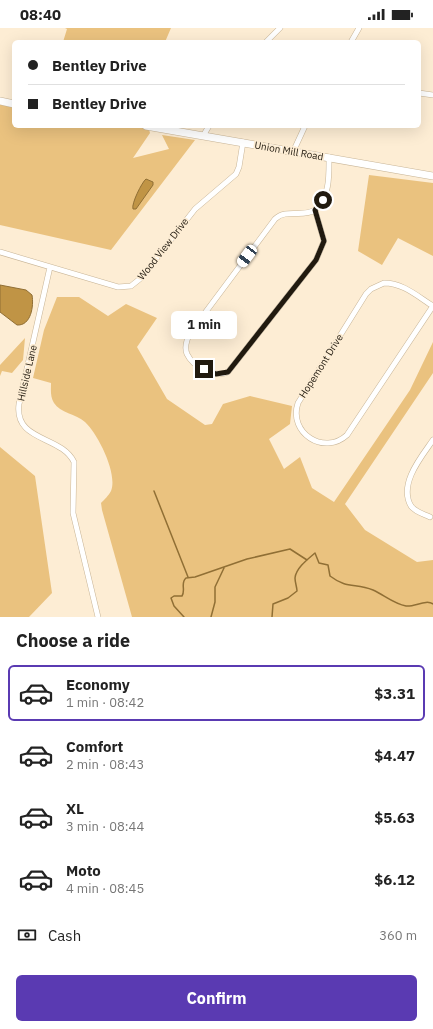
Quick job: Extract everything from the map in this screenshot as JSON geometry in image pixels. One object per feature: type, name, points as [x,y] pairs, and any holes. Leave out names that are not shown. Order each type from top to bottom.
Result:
[{"type":"street","points":[[268,40],[280,28]]},
{"type":"street","points":[[352,40],[359,28]]},
{"type":"street","points":[[421,93],[433,95]]},
{"type":"street","points":[[0,101],[12,104]]},
{"type":"street","name":"Union Mill Road","points":[[157,128],[433,176]]},
{"type":"street","points":[[203,136],[208,128]]},
{"type":"street","points":[[293,152],[304,128]]},
{"type":"street","name":"Wood View Drive","points":[[0,252],[118,287],[127,287],[135,284],[147,272],[195,209],[236,174],[239,167],[244,142]]},
{"type":"street","points":[[315,210],[324,241],[321,251],[316,260],[228,372],[221,375],[212,374],[193,362],[188,356],[186,348],[190,332],[275,219],[285,213],[309,214],[321,203],[326,192],[329,158]]},
{"type":"street","name":"Hillside Lane","points":[[50,267],[19,404],[19,414],[23,424],[28,430],[62,449],[74,462],[73,513],[98,617]]},
{"type":"street","name":"Hopemont Drive","points":[[384,283],[397,284],[433,306],[347,435],[342,440],[328,444],[314,440],[301,430],[295,417],[298,403],[371,289],[384,283]]},
{"type":"street","points":[[430,516],[416,511],[411,506],[408,489],[413,470],[433,440]]},
{"type":"shaded area","points":[[65,28],[171,28],[166,40],[64,40],[67,29]]},
{"type":"shaded area","points":[[0,102],[12,103],[12,128],[149,128],[150,133],[133,158],[169,149],[162,135],[195,140],[111,250],[0,225]]},
{"type":"shaded area","points":[[369,175],[433,183],[433,256],[398,238],[382,265],[358,251]]},
{"type":"shaded area","points":[[146,179],[153,182],[153,185],[136,209],[133,209],[137,193]]},
{"type":"shaded area","points":[[0,285],[26,290],[32,295],[32,310],[26,322],[17,325],[0,312]]},
{"type":"shaded area","points":[[57,297],[79,297],[108,316],[126,304],[157,318],[137,347],[167,399],[205,425],[212,424],[223,404],[250,396],[292,406],[290,424],[269,439],[284,469],[300,457],[312,488],[334,502],[410,390],[433,342],[433,373],[345,504],[365,530],[417,562],[433,560],[433,617],[132,617],[102,510],[101,503],[110,493],[112,484],[112,475],[106,455],[96,435],[85,422],[60,409],[54,403],[51,396],[51,383],[33,378],[44,330]]},
{"type":"shaded area","points":[[25,338],[23,360],[12,373],[2,371],[0,376],[0,365]]},
{"type":"shaded area","points":[[0,447],[35,476],[52,593],[29,617],[0,617]]},
{"type":"waterway","points":[[154,491],[188,577]]},
{"type":"waterway","points":[[184,617],[174,606],[171,598],[174,596],[182,596],[183,582],[186,578],[195,577],[247,559],[290,549],[307,560]]},
{"type":"waterway","points":[[272,617],[273,604],[288,598],[297,591],[295,580],[296,574],[303,564],[315,553],[319,563],[328,565],[330,576],[341,583],[373,590],[406,606],[427,602],[433,604]]},
{"type":"waterway","points":[[211,617],[215,602],[215,587],[224,568]]},
{"type":"route","points":[[204,369],[212,374],[221,375],[228,372],[316,260],[324,241],[315,210],[323,200]]}]
